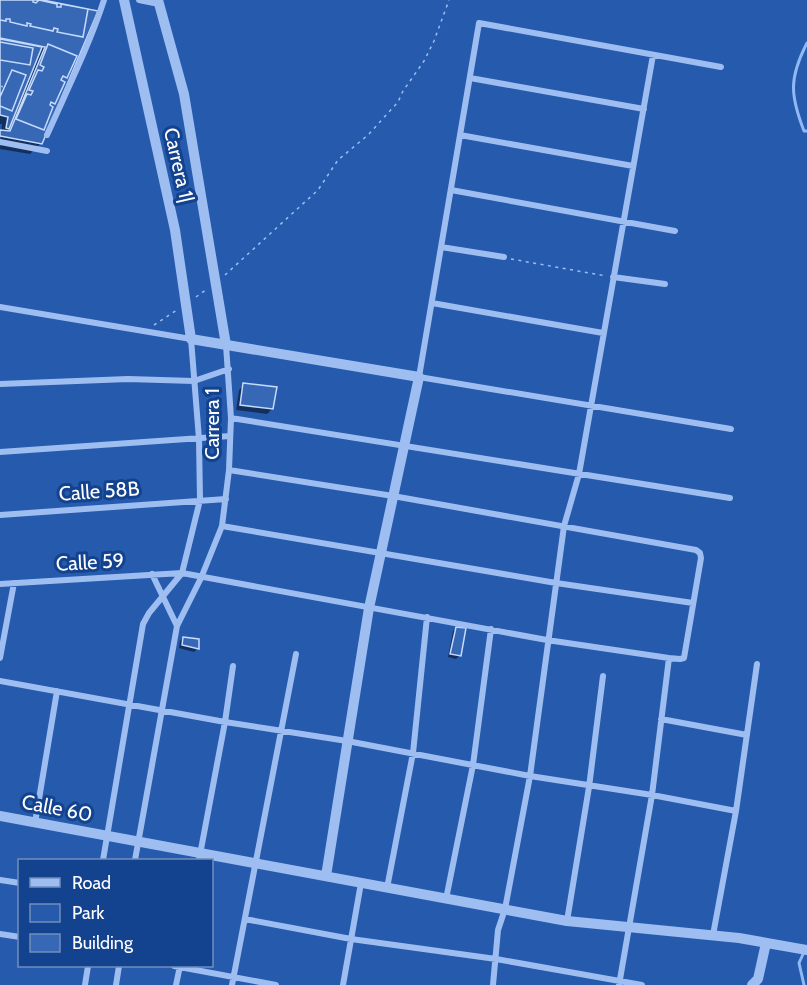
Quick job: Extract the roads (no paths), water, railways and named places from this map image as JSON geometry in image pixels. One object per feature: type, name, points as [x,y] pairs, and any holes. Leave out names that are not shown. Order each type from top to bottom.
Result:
[{"type":"street","points":[[47,135],[93,35],[104,0]]},
{"type":"street","name":"Carrera 1|","points":[[124,0],[175,230],[191,339]]},
{"type":"street","points":[[139,0],[159,2]]},
{"type":"street","name":"Carrera 1","points":[[135,859],[177,626],[201,578],[222,526],[230,470],[231,418],[226,345],[184,94],[159,2]]},
{"type":"street","points":[[326,876],[369,608],[419,377],[479,22],[721,67]]},
{"type":"street","points":[[493,985],[498,930],[505,909],[530,776],[564,526],[579,474],[653,55]]},
{"type":"street","points":[[470,78],[644,109]]},
{"type":"street","points":[[460,135],[633,166]]},
{"type":"street","points":[[0,142],[47,152]]},
{"type":"street","points":[[451,190],[675,231]]},
{"type":"street","points":[[441,247],[504,257]]},
{"type":"street","points":[[613,277],[665,284]]},
{"type":"street","points":[[432,303],[603,333]]},
{"type":"street","points":[[0,307],[731,429]]},
{"type":"street","points":[[103,859],[143,624],[182,573],[200,500],[199,439],[191,339]]},
{"type":"street","points":[[0,384],[128,379],[194,381],[229,369]]},
{"type":"street","points":[[231,418],[730,498]]},
{"type":"street","points":[[0,453],[230,436]]},
{"type":"street","points":[[230,470],[564,526],[696,550],[700,553],[684,658],[669,658],[652,795],[619,983]]},
{"type":"street","name":"Calle 58B","points":[[0,515],[226,499]]},
{"type":"street","points":[[0,509],[0,515]]},
{"type":"street","points":[[222,526],[556,583],[693,603]]},
{"type":"street","name":"Calle 59","points":[[0,584],[182,573],[547,640],[669,658]]},
{"type":"street","points":[[152,574],[177,626]]},
{"type":"street","points":[[0,658],[14,583]]},
{"type":"street","points":[[387,888],[413,753],[427,617]]},
{"type":"street","points":[[446,900],[473,765],[491,629]]},
{"type":"street","points":[[232,985],[296,654]]},
{"type":"street","points":[[713,935],[736,811],[757,664]]},
{"type":"street","points":[[200,857],[233,666]]},
{"type":"street","points":[[567,921],[590,787],[603,675]]},
{"type":"street","points":[[0,681],[736,811]]},
{"type":"street","points":[[34,822],[57,692]]},
{"type":"street","points":[[661,719],[747,735]]},
{"type":"street","name":"Calle 60","points":[[0,816],[138,841],[200,857],[257,863],[567,921],[713,935],[807,950]]},
{"type":"street","points":[[0,880],[18,883]]},
{"type":"street","points":[[343,985],[361,883]]},
{"type":"street","points":[[245,919],[351,939],[495,959],[619,983],[642,985]]},
{"type":"street","points":[[0,934],[18,937]]},
{"type":"street","points":[[752,985],[758,979],[766,943]]},
{"type":"street","points":[[85,985],[88,967]]},
{"type":"street","points":[[116,985],[119,967]]},
{"type":"street","points":[[176,985],[178,967]]},
{"type":"street","points":[[183,967],[276,985]]},
{"type":"waterway","points":[[807,43],[794,77],[796,107],[804,131],[807,131]]},
{"type":"waterway","points":[[804,952],[799,963],[804,985]]}]
